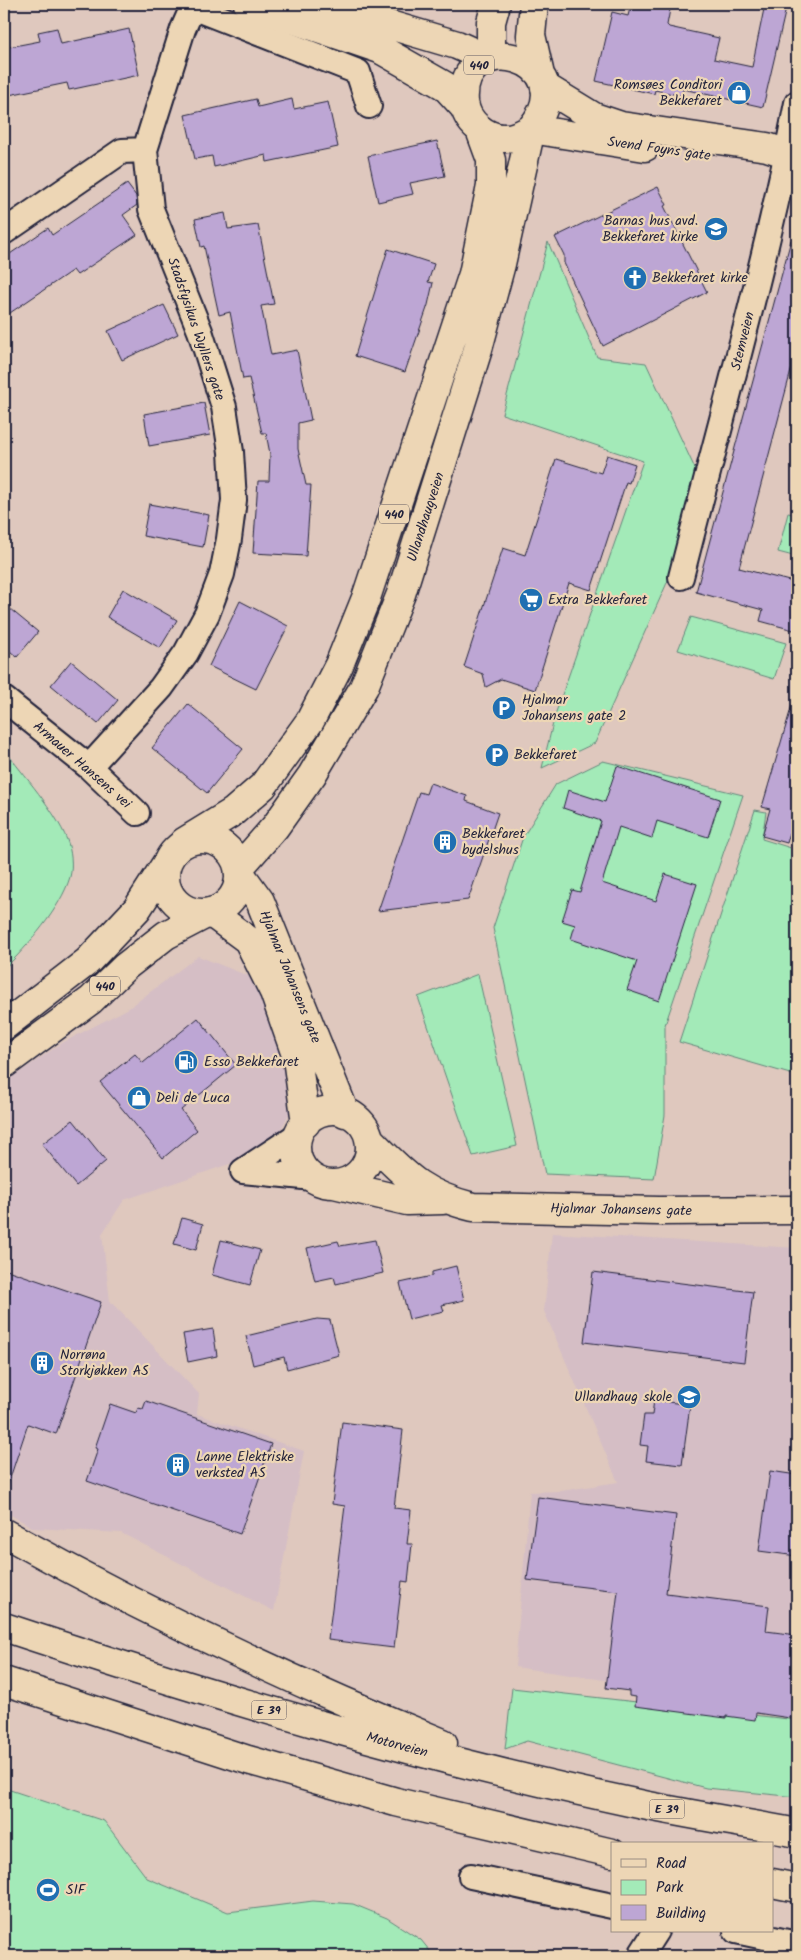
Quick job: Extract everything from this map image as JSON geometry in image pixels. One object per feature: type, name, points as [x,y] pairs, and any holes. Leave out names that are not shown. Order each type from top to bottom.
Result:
[{"type":"main road","points":[[248,4],[380,49],[445,86],[465,108]]},
{"type":"main road","points":[[319,4],[457,45],[489,58]]},
{"type":"main road","name":"440","points":[[489,58],[491,22],[496,4]]},
{"type":"main road","name":"440","points":[[531,129],[542,116],[546,102],[530,36],[534,4]]},
{"type":"main road","name":"440","points":[[4,1026],[88,961],[137,909],[170,855],[184,842],[233,812],[263,786],[310,720],[342,657],[366,598],[473,274],[491,186],[491,160],[480,130],[470,120],[465,108],[464,93],[467,79],[476,67],[489,58],[505,55],[519,58],[531,65],[542,81]]},
{"type":"main road","name":"Svend Foyns gate","points":[[542,81],[594,118],[621,126],[767,147],[792,156]]},
{"type":"main road","points":[[480,130],[492,136],[506,138],[519,136],[531,129]]},
{"type":"main road","name":"Svend Foyns gate","points":[[531,129],[590,140],[764,163],[792,156]]},
{"type":"main road","name":"Ullandhaugveien","points":[[239,870],[275,827],[317,767],[364,686],[401,594],[478,349],[501,264],[531,129]]},
{"type":"main road","points":[[184,842],[201,838],[218,842],[235,857],[239,870]]},
{"type":"main road","points":[[166,864],[164,877],[166,889],[173,900],[189,911],[209,913]]},
{"type":"main road","name":"440","points":[[4,1064],[90,1000],[124,967],[166,935],[224,905],[235,893],[239,870]]},
{"type":"main road","name":"Hjalmar Johansens gate","points":[[239,870],[260,901],[345,1113]]},
{"type":"main road","name":"Hjalmar Johansens gate","points":[[209,913],[248,940],[274,992],[297,1058],[302,1128]]},
{"type":"main road","points":[[324,1112],[345,1113],[360,1122],[369,1140],[368,1161],[354,1177],[323,1181],[304,1169],[298,1158],[296,1146],[302,1128],[314,1116],[324,1112]]},
{"type":"main road","name":"Hjalmar Johansens gate","points":[[369,1140],[410,1180],[446,1200],[473,1207],[797,1210]]},
{"type":"main road","name":"Hjalmar Johansens gate","points":[[323,1181],[406,1201],[446,1200]]},
{"type":"main road","name":"E 39","points":[[4,1532],[208,1640],[268,1669],[344,1703],[538,1781]]},
{"type":"main road","name":"Motorveien","points":[[4,1628],[267,1709],[406,1748],[640,1804],[797,1833]]},
{"type":"main road","points":[[4,1681],[248,1760],[396,1802],[611,1853]]},
{"type":"main road","points":[[774,1884],[797,1888]]},
{"type":"street","name":"Stadsfysikus Wyllers gate","points":[[89,767],[161,688],[186,653],[207,614],[222,574],[234,500],[231,452],[224,407],[200,331],[151,209],[145,150],[193,5]]},
{"type":"street","points":[[193,5],[358,72],[369,106]]},
{"type":"street","name":"Stemveien","points":[[681,576],[792,156],[797,103]]},
{"type":"street","points":[[4,232],[122,151],[145,150]]},
{"type":"street","name":"Armauer Hansens vei","points":[[4,700],[89,767],[137,813]]},
{"type":"street","name":"Hjalmar Johansens gate","points":[[302,1128],[243,1171],[323,1181]]},
{"type":"street","points":[[471,1876],[611,1906]]},
{"type":"street","points":[[640,1956],[655,1932]]},
{"type":"street","points":[[741,1932],[797,1944]]},
{"type":"shaded area","points":[[198,956],[256,979],[288,1068],[292,1108],[270,1150],[124,1200],[102,1234],[110,1301],[199,1394],[197,1414],[304,1451],[274,1611],[121,1533],[34,1528],[4,1511],[4,1083],[62,1043],[129,1008]]},
{"type":"shaded area","name":"Ullandhaug skole","points":[[552,1233],[797,1248],[797,1708],[515,1667],[530,1492],[561,1491],[618,1482],[544,1311]]},
{"type":"green space","points":[[548,242],[597,357],[646,363],[697,473],[675,565],[595,743],[542,768],[555,715],[643,461],[502,414]]},
{"type":"green space","points":[[788,513],[797,515],[797,557],[778,552]]},
{"type":"green space","points":[[691,617],[786,643],[774,679],[678,650]]},
{"type":"green space","points":[[4,749],[38,793],[62,829],[70,853],[71,873],[66,889],[51,914],[23,950],[4,969]]},
{"type":"green space","points":[[603,761],[743,795],[665,1025],[665,1115],[654,1179],[545,1174],[493,928],[523,837],[556,784]]},
{"type":"green space","points":[[755,810],[766,812],[762,839],[791,848],[797,835],[797,1076],[679,1042]]},
{"type":"green space","points":[[478,974],[517,1146],[473,1156],[418,997]]},
{"type":"green space","points":[[512,1688],[797,1720],[797,1797],[706,1788],[527,1741],[505,1749]]},
{"type":"green space","points":[[4,1788],[104,1821],[147,1878],[228,1912],[313,1901],[353,1904],[387,1918],[421,1940],[434,1956],[4,1956]]},
{"type":"building","points":[[631,4],[671,4],[667,25],[669,27],[719,38],[714,59],[752,67],[765,4],[787,4],[763,107],[683,89],[682,96],[655,90],[654,94],[596,81],[612,12],[628,16]]},
{"type":"building","points":[[57,28],[61,44],[129,29],[139,75],[69,90],[67,83],[4,96],[4,48],[40,41],[38,32]]},
{"type":"building","points":[[256,99],[258,107],[292,99],[294,109],[328,102],[338,147],[267,162],[266,155],[214,167],[212,156],[195,159],[185,115]]},
{"type":"building","points":[[437,141],[445,176],[410,183],[413,194],[378,202],[368,156]]},
{"type":"building","points":[[127,184],[136,196],[137,205],[123,215],[137,235],[77,275],[73,270],[4,317],[4,258],[48,228],[52,235]]},
{"type":"building","name":"Bekkefaret kirke","points":[[658,187],[667,205],[664,206],[707,292],[603,346],[564,263],[564,255],[555,237]]},
{"type":"building","points":[[225,213],[228,229],[258,225],[274,304],[261,306],[271,355],[297,350],[311,420],[298,423],[298,449],[306,485],[311,485],[306,556],[253,553],[258,481],[269,481],[270,454],[266,433],[262,433],[249,378],[243,379],[230,312],[219,315],[204,246],[201,247],[195,219]]},
{"type":"building","points":[[791,240],[797,241],[797,348],[739,568],[797,583],[797,631],[760,621],[763,610],[696,592]]},
{"type":"building","points":[[388,249],[434,264],[428,282],[433,283],[428,305],[405,372],[355,356]]},
{"type":"building","points":[[164,305],[178,334],[122,360],[108,331]]},
{"type":"building","points":[[204,403],[210,435],[149,446],[144,414]]},
{"type":"building","points":[[607,455],[635,464],[629,483],[626,482],[591,590],[569,583],[535,690],[501,679],[486,687],[483,674],[464,667],[503,548],[525,555],[556,459],[601,473]]},
{"type":"building","points":[[149,504],[209,515],[203,547],[143,536]]},
{"type":"building","points":[[123,589],[177,620],[160,648],[107,617]]},
{"type":"building","points":[[240,601],[288,626],[256,689],[209,666]]},
{"type":"building","points":[[4,604],[38,632],[17,657],[4,646]]},
{"type":"building","points":[[71,661],[118,700],[98,724],[51,685]]},
{"type":"building","points":[[188,704],[243,749],[207,793],[152,748]]},
{"type":"building","points":[[792,705],[797,705],[797,807],[787,843],[762,836],[770,809],[762,807]]},
{"type":"building","points":[[617,766],[720,799],[708,837],[657,821],[652,838],[619,827],[602,883],[656,901],[665,874],[697,884],[659,1001],[627,990],[637,961],[571,939],[575,925],[562,921],[572,890],[580,892],[601,821],[563,808],[568,790],[605,802]]},
{"type":"building","name":"Bekkefaret bydelshus","points":[[430,783],[467,796],[466,801],[498,813],[468,900],[378,911],[419,792],[426,794]]},
{"type":"building","points":[[198,1018],[236,1065],[181,1110],[197,1130],[163,1158],[100,1082],[135,1054],[143,1063]]},
{"type":"building","points":[[73,1120],[106,1161],[76,1186],[42,1144]]},
{"type":"building","points":[[182,1218],[203,1224],[196,1250],[174,1244]]},
{"type":"building","points":[[221,1240],[260,1250],[250,1285],[212,1275]]},
{"type":"building","points":[[375,1240],[383,1273],[336,1284],[334,1277],[315,1281],[307,1248],[338,1241],[340,1246]]},
{"type":"building","points":[[456,1266],[464,1300],[442,1305],[444,1311],[409,1319],[400,1283],[432,1276],[432,1272]]},
{"type":"building","name":"Norrøna Storkjøkken AS","points":[[4,1269],[101,1302],[56,1434],[28,1424],[7,1487],[4,1487]]},
{"type":"building","points":[[593,1272],[753,1292],[744,1362],[584,1342]]},
{"type":"building","points":[[317,1319],[330,1320],[339,1355],[287,1369],[284,1357],[253,1365],[246,1336]]},
{"type":"building","points":[[213,1329],[217,1356],[188,1362],[183,1334]]},
{"type":"building","points":[[654,1400],[690,1405],[682,1465],[646,1461],[648,1446],[640,1445],[644,1415],[652,1415]]},
{"type":"building","name":"Lanne Elektriske verksted AS","points":[[146,1401],[271,1444],[240,1534],[87,1481],[98,1449],[95,1448],[110,1404],[136,1413],[138,1408],[143,1409]]},
{"type":"building","points":[[342,1422],[403,1430],[394,1508],[411,1510],[407,1544],[412,1544],[408,1582],[402,1581],[394,1648],[328,1640],[345,1506],[332,1504]]},
{"type":"building","points":[[770,1471],[797,1475],[797,1556],[759,1551]]},
{"type":"building","points":[[538,1497],[676,1515],[666,1593],[769,1606],[766,1631],[797,1635],[797,1719],[756,1713],[755,1720],[726,1716],[726,1718],[635,1706],[636,1697],[629,1696],[629,1691],[606,1688],[618,1591],[527,1580]]},
{"type":"place","name":"Romsøes Conditori Bekkefaret","points":[[739,93]]},
{"type":"place","name":"Barnas hus avd. Bekkefaret kirke","points":[[716,229]]},
{"type":"place","name":"Bekkefaret kirke","points":[[635,278]]},
{"type":"place","name":"Extra Bekkefaret","points":[[531,600]]},
{"type":"place","name":"Hjalmar Johansens gate 2","points":[[504,708]]},
{"type":"place","name":"Bekkefaret","points":[[497,755]]},
{"type":"place","name":"Bekkefaret bydelshus","points":[[445,842]]},
{"type":"place","name":"Esso Bekkefaret","points":[[186,1062]]},
{"type":"place","name":"Deli de Luca","points":[[139,1098]]},
{"type":"place","name":"Norrøna Storkjøkken AS","points":[[42,1363]]},
{"type":"place","name":"Ullandhaug skole","points":[[689,1397]]},
{"type":"place","name":"Lanne Elektriske verksted AS","points":[[178,1465]]},
{"type":"place","name":"SIF","points":[[48,1890]]}]
